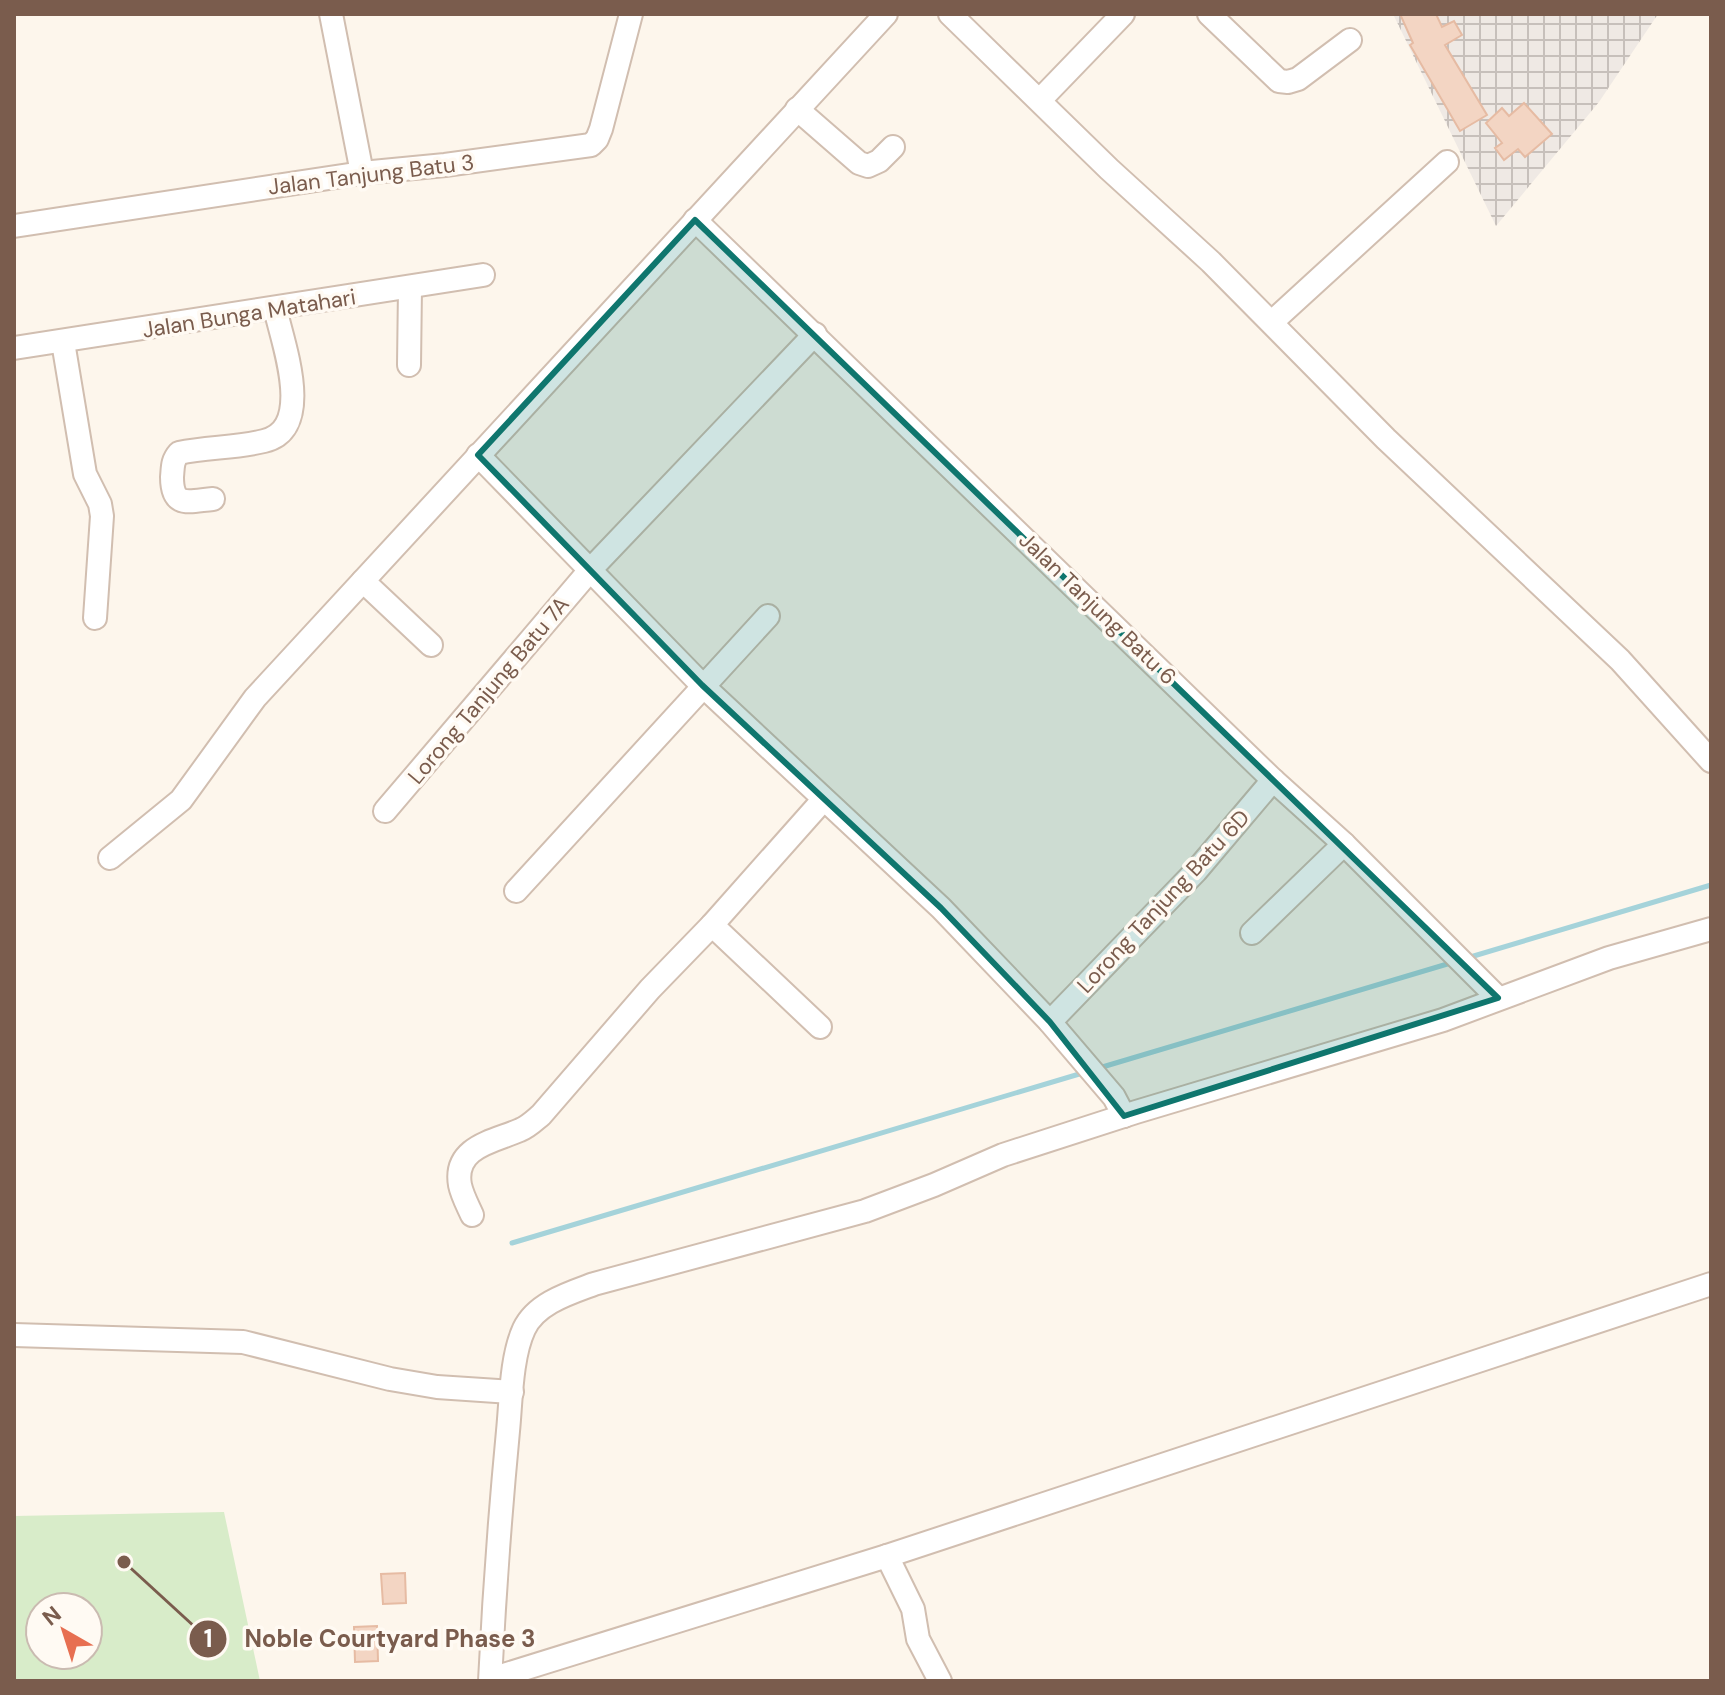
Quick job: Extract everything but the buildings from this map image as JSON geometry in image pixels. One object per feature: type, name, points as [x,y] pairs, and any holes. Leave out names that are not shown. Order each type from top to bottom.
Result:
[{"type":"street","points":[[331,14],[362,173]]},
{"type":"street","name":"Jalan Tanjung Batu 3","points":[[14,226],[362,173],[591,145],[601,129],[631,14]]},
{"type":"street","points":[[110,858],[181,800],[255,698],[886,14]]},
{"type":"street","points":[[950,14],[1109,169],[1211,262],[1386,439],[1620,660],[1711,761]]},
{"type":"street","points":[[1040,100],[1123,14]]},
{"type":"street","points":[[1209,14],[1279,81],[1298,79],[1350,40]]},
{"type":"street","points":[[797,109],[859,163],[868,166],[879,161],[893,147]]},
{"type":"street","points":[[1272,322],[1447,162]]},
{"type":"street","name":"Jalan Tanjung Batu 6","points":[[695,220],[1273,780],[1344,844],[1491,991]]},
{"type":"street","name":"Jalan Bunga Matahari","points":[[14,348],[483,275]]},
{"type":"street","points":[[409,365],[410,288]]},
{"type":"street","points":[[213,499],[183,502],[176,499],[172,492],[173,460],[179,453],[268,441],[287,424],[294,395],[275,308]]},
{"type":"street","name":"Lorong Tanjung Batu 7A","points":[[385,811],[591,569],[815,334]]},
{"type":"street","points":[[63,342],[85,474],[100,504],[102,516],[95,618]]},
{"type":"street","points":[[478,455],[702,685],[941,908],[1050,1022],[1119,1106]]},
{"type":"street","points":[[363,581],[431,645]]},
{"type":"street","points":[[516,891],[768,616]]},
{"type":"street","name":"Lorong Tanjung Batu 6D","points":[[1050,1022],[1196,871],[1273,780]]},
{"type":"street","points":[[472,1215],[460,1186],[459,1167],[487,1141],[522,1130],[541,1115],[650,989],[712,925],[823,800]]},
{"type":"street","points":[[1252,933],[1344,844]]},
{"type":"street","points":[[712,925],[820,1027]]},
{"type":"street","points":[[1711,929],[1491,991],[1443,1020],[1119,1106],[865,1211],[616,1277],[567,1294],[541,1308],[525,1327],[512,1392],[492,1619],[490,1680],[891,1566],[1711,1284]]},
{"type":"street","points":[[14,1335],[243,1342],[413,1383],[512,1392]]},
{"type":"street","points":[[891,1566],[913,1609],[918,1639],[940,1681]]},
{"type":"highlighted area","points":[[695,220],[1498,998],[1124,1116],[1050,1022],[941,908],[702,685],[478,455]]},
{"type":"shaded area","points":[[1393,14],[1658,14],[1599,102],[1496,226]]},
{"type":"green space","points":[[224,1512],[260,1681],[14,1681],[14,1516]]},
{"type":"waterway","points":[[1467,958],[1711,885]]},
{"type":"waterway","points":[[1099,1068],[1454,962]]},
{"type":"waterway","points":[[512,1243],[1086,1072]]},
{"type":"place","name":"Noble Courtyard Phase 3","points":[[124,1562]]}]
